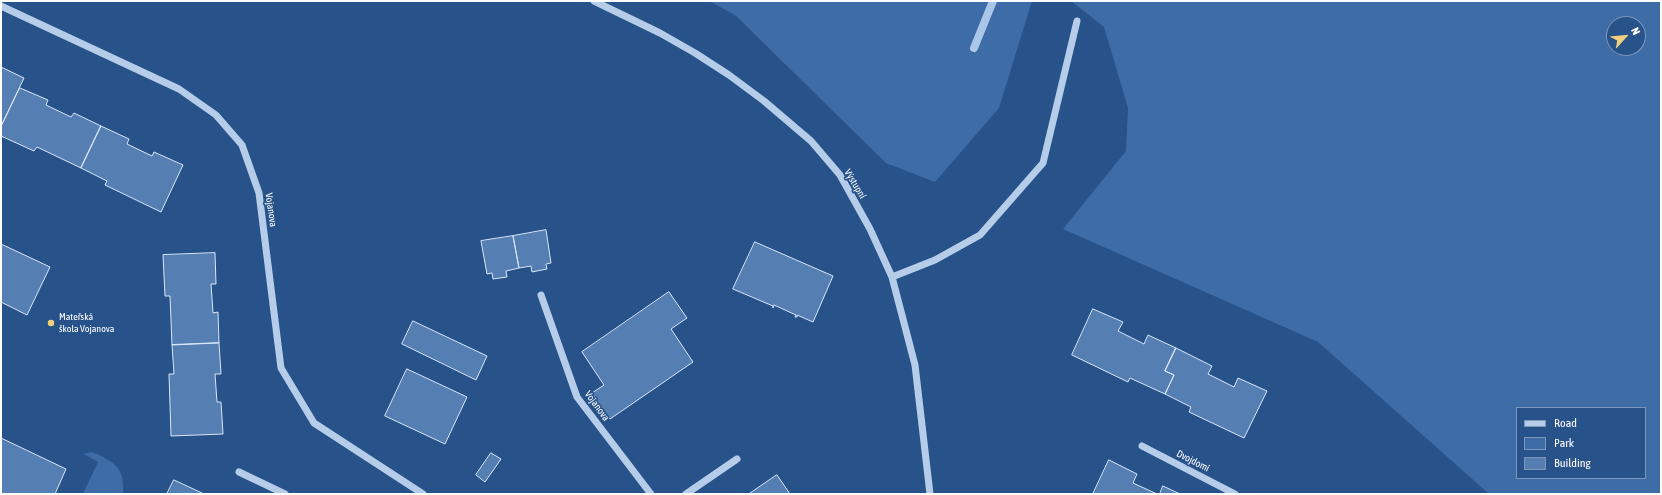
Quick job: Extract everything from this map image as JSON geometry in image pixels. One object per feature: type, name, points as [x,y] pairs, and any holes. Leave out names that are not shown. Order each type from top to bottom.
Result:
[{"type":"street","name":"Výstupní","points":[[594,1],[660,33],[707,60],[729,75],[764,101],[810,141],[840,175],[870,229],[892,277],[915,365],[930,494]]},
{"type":"street","name":"Vojanova","points":[[1,6],[179,88],[216,115],[242,145],[259,193],[281,368],[314,422],[423,494]]},
{"type":"street","points":[[892,277],[935,260],[980,235],[1042,164],[1077,21]]},
{"type":"street","name":"Vojanova","points":[[541,295],[577,396],[651,494]]},
{"type":"street","name":"Dvojdomí","points":[[1142,446],[1235,494]]},
{"type":"street","points":[[686,494],[737,459]]},
{"type":"street","points":[[240,472],[285,494]]},
{"type":"green space","points":[[709,1],[1032,1],[999,108],[935,182],[886,163],[735,15]]},
{"type":"green space","points":[[1071,1],[1661,1],[1661,494],[1489,494],[1318,342],[1063,229],[1126,151],[1128,108],[1104,27]]},
{"type":"green space","points":[[92,452],[107,459],[117,467],[122,478],[123,494],[83,494],[98,462],[84,454]]},
{"type":"building","points":[[1,67],[24,78],[2,124],[1,124]]},
{"type":"building","points":[[20,88],[48,100],[46,105],[71,117],[74,113],[101,126],[81,168],[37,147],[34,151],[1,136],[1,127]]},
{"type":"building","points":[[101,126],[129,139],[127,144],[152,156],[154,152],[183,165],[161,212],[105,185],[107,181],[81,168]]},
{"type":"building","points":[[546,230],[551,263],[546,264],[547,269],[532,272],[531,266],[519,268],[513,236]]},
{"type":"building","points":[[513,236],[519,268],[506,271],[507,277],[493,279],[492,273],[487,274],[481,241]]},
{"type":"building","points":[[755,242],[833,276],[813,322],[797,315],[797,317],[795,317],[796,315],[774,305],[773,308],[773,306],[733,289]]},
{"type":"building","points":[[1,244],[50,267],[27,315],[1,302]]},
{"type":"building","points":[[215,253],[216,284],[211,284],[213,313],[218,312],[219,343],[172,345],[170,296],[165,296],[163,255]]},
{"type":"building","points":[[669,292],[687,318],[671,329],[693,362],[610,419],[592,393],[604,385],[582,352]]},
{"type":"building","points":[[1093,309],[1123,322],[1118,331],[1144,344],[1148,335],[1176,348],[1165,371],[1174,375],[1165,394],[1130,378],[1128,382],[1072,355]]},
{"type":"building","points":[[413,321],[487,356],[476,380],[402,344]]},
{"type":"building","points":[[219,343],[221,374],[215,374],[217,402],[221,402],[223,434],[171,436],[169,374],[174,374],[172,345]]},
{"type":"building","points":[[1176,348],[1212,366],[1208,374],[1234,387],[1238,378],[1267,391],[1244,438],[1189,412],[1191,407],[1165,394],[1174,375],[1165,371]]},
{"type":"building","points":[[407,369],[467,397],[445,444],[385,416]]},
{"type":"building","points":[[1,438],[66,469],[55,494],[1,494]]},
{"type":"building","points":[[491,453],[501,459],[485,482],[476,475]]},
{"type":"building","points":[[1109,460],[1137,474],[1133,483],[1157,494],[1093,494]]},
{"type":"building","points":[[777,475],[790,494],[749,494]]},
{"type":"building","points":[[174,480],[202,493],[202,494],[167,494]]},
{"type":"building","points":[[1163,486],[1180,494],[1160,494]]},
{"type":"waterway","points":[[974,48],[993,1]]},
{"type":"place","name":"Mateřská škola Vojanova","points":[[51,323]]}]
